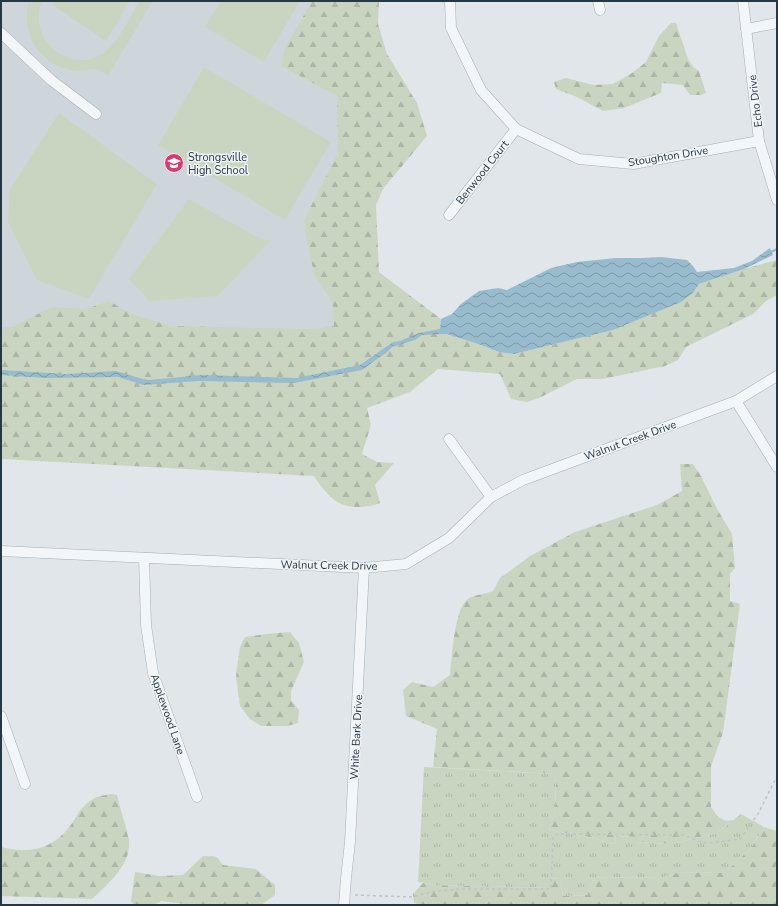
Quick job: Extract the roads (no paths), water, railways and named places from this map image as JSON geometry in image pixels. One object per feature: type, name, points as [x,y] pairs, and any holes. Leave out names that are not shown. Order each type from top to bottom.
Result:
[{"type":"street","name":"Stoughton Drive","points":[[450,1],[451,28],[481,90],[516,129],[579,159],[633,164],[760,141]]},
{"type":"street","name":"Echo Drive","points":[[743,1],[760,141],[777,200]]},
{"type":"street","points":[[746,29],[777,23]]},
{"type":"street","points":[[1,33],[51,80],[96,114]]},
{"type":"street","name":"Benwood Court","points":[[449,214],[516,129]]},
{"type":"street","name":"Walnut Creek Drive","points":[[1,551],[364,568],[406,564],[449,538],[491,497],[523,480],[736,401],[777,376]]},
{"type":"street","points":[[736,401],[777,467]]},
{"type":"street","points":[[449,439],[491,497]]},
{"type":"street","name":"Applewood Lane","points":[[144,558],[146,625],[152,673],[197,797]]},
{"type":"street","name":"White Bark Drive","points":[[344,905],[350,842],[364,568]]},
{"type":"street","points":[[1,716],[25,784]]},
{"type":"water","points":[[770,248],[773,255],[744,269],[699,284],[694,292],[681,302],[613,330],[514,354],[499,352],[447,334],[440,334],[422,335],[415,340],[392,347],[362,370],[294,383],[199,381],[143,385],[118,377],[45,378],[1,375],[1,370],[66,374],[116,371],[149,380],[202,375],[296,378],[360,365],[393,342],[400,341],[419,333],[440,329],[441,319],[452,314],[461,304],[479,291],[498,288],[507,290],[551,268],[577,262],[616,258],[661,257],[687,260],[697,272],[734,268],[752,261]]},
{"type":"waterway","points":[[769,253],[777,249]]},
{"type":"place","name":"Strongsville High School","points":[[174,163]]}]
